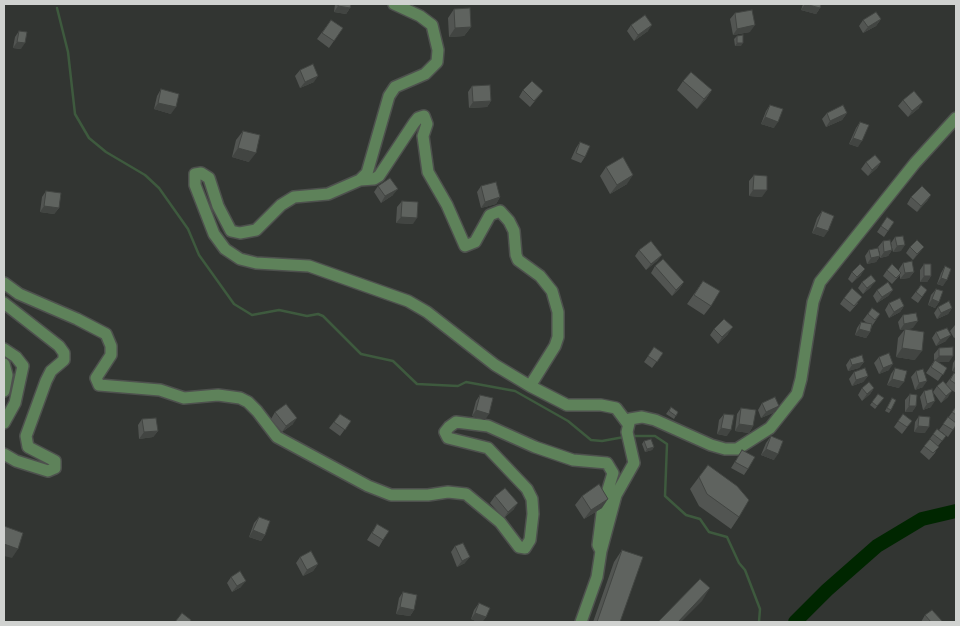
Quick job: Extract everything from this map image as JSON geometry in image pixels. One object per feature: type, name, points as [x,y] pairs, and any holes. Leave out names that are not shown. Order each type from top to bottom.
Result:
[{"type":"street","points":[[394,4],[420,16],[432,25],[438,50],[437,62],[425,74],[395,87],[389,96],[368,173],[360,180],[328,194],[294,197],[281,206],[256,230],[240,233],[231,231],[218,206],[209,178],[201,173],[195,174],[194,178],[214,234],[225,249],[240,259],[256,263],[310,266],[408,301],[427,312],[495,365],[530,386],[567,405],[601,405],[616,408],[628,432],[634,463],[629,476],[616,495],[601,551],[597,577],[581,622]]},
{"type":"street","points":[[360,180],[374,179],[379,176],[418,118],[421,116],[426,119],[428,124],[424,136],[428,172],[447,205],[465,246],[475,242],[490,215],[500,211],[509,221],[514,232],[518,260],[540,276],[552,291],[558,312],[558,337],[555,346],[530,386]]},
{"type":"street","points":[[628,432],[630,419],[642,417],[712,445],[737,449],[770,428],[797,394],[813,302],[820,282],[915,163],[956,118]]},
{"type":"street","points":[[4,284],[19,294],[77,319],[106,334],[111,346],[111,355],[96,378],[98,385],[160,390],[184,398],[218,395],[240,398],[248,402],[257,411],[277,437],[368,486],[390,495],[428,495],[448,492],[466,494],[500,522],[519,547],[525,548],[530,540],[533,514],[532,499],[527,489],[488,448],[448,438],[445,432],[449,427],[456,422],[488,426],[535,447],[573,460],[607,463],[613,472],[603,506],[598,546],[601,551]]},
{"type":"street","points":[[4,303],[59,346],[64,353],[64,360],[51,371],[46,381],[37,400],[26,436],[28,447],[56,461],[56,468],[48,470],[16,461],[4,454]]},
{"type":"street","points":[[4,349],[16,357],[23,366],[15,403],[4,423]]},
{"type":"street","points":[[4,364],[7,375],[4,391]]},
{"type":"building","points":[[338,4],[351,4],[350,8],[338,6]]},
{"type":"building","points":[[805,4],[821,4],[820,8]]},
{"type":"building","points":[[470,8],[471,27],[455,28],[454,9]]},
{"type":"building","points":[[752,10],[755,25],[737,29],[735,13]]},
{"type":"building","points":[[876,12],[881,19],[868,27],[863,20]]},
{"type":"building","points":[[645,15],[652,25],[638,35],[631,25]]},
{"type":"building","points":[[331,20],[343,28],[334,41],[322,33]]},
{"type":"building","points":[[19,31],[27,32],[25,43],[17,42]]},
{"type":"building","points":[[743,35],[743,43],[737,43],[737,36]]},
{"type":"building","points":[[313,64],[318,76],[305,82],[300,70]]},
{"type":"building","points":[[691,72],[712,90],[704,99],[683,81]]},
{"type":"building","points":[[532,81],[543,91],[534,101],[523,90]]},
{"type":"building","points":[[490,85],[491,101],[473,102],[472,86]]},
{"type":"building","points":[[161,89],[179,94],[176,107],[158,103]]},
{"type":"building","points":[[914,91],[923,102],[912,111],[903,100]]},
{"type":"building","points":[[770,105],[783,109],[778,122],[765,117]]},
{"type":"building","points":[[843,105],[847,113],[830,121],[827,113]]},
{"type":"building","points":[[860,122],[869,125],[862,141],[853,138]]},
{"type":"building","points":[[243,131],[260,135],[256,153],[238,148]]},
{"type":"building","points":[[580,142],[590,146],[585,157],[576,153]]},
{"type":"building","points":[[875,155],[881,162],[872,170],[866,162]]},
{"type":"building","points":[[623,157],[633,175],[617,185],[606,167]]},
{"type":"building","points":[[754,175],[767,176],[767,190],[753,190]]},
{"type":"building","points":[[390,178],[398,189],[385,196],[378,186]]},
{"type":"building","points":[[496,182],[500,197],[485,202],[481,186]]},
{"type":"building","points":[[922,186],[931,195],[921,206],[911,197]]},
{"type":"building","points":[[46,191],[61,193],[59,208],[44,206]]},
{"type":"building","points":[[402,201],[418,202],[417,218],[401,217]]},
{"type":"building","points":[[822,211],[834,216],[828,231],[816,227]]},
{"type":"building","points":[[887,217],[894,222],[888,231],[881,226]]},
{"type":"building","points":[[903,236],[905,245],[897,246],[895,237]]},
{"type":"building","points":[[890,240],[892,250],[884,252],[883,241]]},
{"type":"building","points":[[917,240],[924,247],[917,254],[910,247]]},
{"type":"building","points":[[651,241],[662,255],[651,264],[639,250]]},
{"type":"building","points":[[878,248],[880,256],[871,258],[869,250]]},
{"type":"building","points":[[663,259],[684,282],[676,290],[655,266]]},
{"type":"building","points":[[912,261],[914,272],[905,273],[903,263]]},
{"type":"building","points":[[860,264],[865,269],[857,277],[852,272]]},
{"type":"building","points":[[892,264],[901,273],[896,278],[887,270]]},
{"type":"building","points":[[924,264],[931,264],[931,276],[924,276]]},
{"type":"building","points":[[945,266],[951,269],[947,280],[941,278]]},
{"type":"building","points":[[871,275],[876,281],[867,288],[862,282]]},
{"type":"building","points":[[703,281],[720,291],[711,306],[694,295]]},
{"type":"building","points":[[888,282],[893,290],[882,297],[877,290]]},
{"type":"building","points":[[921,285],[927,290],[922,297],[916,292]]},
{"type":"building","points":[[852,288],[862,297],[854,306],[844,298]]},
{"type":"building","points":[[936,289],[943,291],[939,302],[932,299]]},
{"type":"building","points":[[900,298],[904,306],[894,312],[889,303]]},
{"type":"building","points":[[949,301],[952,308],[941,313],[938,307]]},
{"type":"building","points":[[872,308],[880,314],[875,320],[868,314]]},
{"type":"building","points":[[916,313],[918,321],[904,324],[903,315]]},
{"type":"building","points":[[724,319],[733,327],[722,337],[714,329]]},
{"type":"building","points":[[861,322],[872,324],[870,332],[859,329]]},
{"type":"building","points":[[947,328],[951,335],[940,340],[936,332]]},
{"type":"building","points":[[905,329],[924,332],[922,351],[902,348]]},
{"type":"building","points":[[654,347],[663,353],[657,362],[648,356]]},
{"type":"building","points":[[953,347],[953,356],[939,356],[939,348]]},
{"type":"building","points":[[889,353],[893,364],[883,368],[879,357]]},
{"type":"building","points":[[862,355],[864,362],[852,365],[850,359]]},
{"type":"building","points":[[935,360],[947,368],[943,375],[931,367]]},
{"type":"building","points":[[865,368],[868,376],[856,380],[854,372]]},
{"type":"building","points":[[895,368],[907,371],[904,382],[892,379]]},
{"type":"building","points":[[923,369],[927,381],[919,383],[916,371]]},
{"type":"building","points":[[954,373],[956,374],[956,384],[950,380]]},
{"type":"building","points":[[943,381],[952,391],[946,396],[937,386]]},
{"type":"building","points":[[869,382],[874,388],[867,394],[862,388]]},
{"type":"building","points":[[932,389],[935,401],[927,404],[924,391]]},
{"type":"building","points":[[878,394],[884,398],[877,406],[872,402]]},
{"type":"building","points":[[910,394],[917,395],[916,406],[909,406]]},
{"type":"building","points":[[480,395],[493,398],[489,414],[476,410]]},
{"type":"building","points":[[775,397],[779,406],[766,412],[762,403]]},
{"type":"building","points":[[892,398],[896,400],[891,410],[887,408]]},
{"type":"building","points":[[286,404],[297,418],[286,426],[275,412]]},
{"type":"building","points":[[671,407],[678,412],[676,416],[669,411]]},
{"type":"building","points":[[956,407],[956,415],[952,412]]},
{"type":"building","points":[[741,408],[756,410],[753,426],[739,424]]},
{"type":"building","points":[[340,414],[351,421],[345,430],[334,422]]},
{"type":"building","points":[[724,414],[734,415],[731,430],[721,428]]},
{"type":"building","points":[[903,414],[912,421],[907,427],[898,421]]},
{"type":"building","points":[[919,416],[930,417],[929,427],[918,426]]},
{"type":"building","points":[[948,417],[956,423],[953,430],[943,424]]},
{"type":"building","points":[[156,418],[158,431],[144,432],[142,419]]},
{"type":"building","points":[[937,429],[946,436],[942,441],[933,434]]},
{"type":"building","points":[[771,436],[783,441],[778,454],[766,449]]},
{"type":"building","points":[[651,439],[654,447],[647,449],[644,441]]},
{"type":"building","points":[[930,439],[939,447],[933,453],[924,446]]},
{"type":"building","points":[[742,450],[755,457],[748,469],[735,462]]},
{"type":"building","points":[[708,465],[737,486],[749,500],[739,517],[707,494],[699,477]]},
{"type":"building","points":[[599,484],[608,499],[591,510],[582,496]]},
{"type":"building","points":[[505,488],[518,503],[508,512],[495,496]]},
{"type":"building","points":[[259,517],[270,521],[265,535],[253,530]]},
{"type":"building","points":[[377,524],[389,531],[383,540],[372,533]]},
{"type":"building","points":[[4,526],[23,533],[18,549],[4,544]]},
{"type":"building","points":[[463,543],[470,557],[462,561],[455,546]]},
{"type":"building","points":[[622,550],[643,557],[620,622],[597,622]]},
{"type":"building","points":[[311,551],[318,564],[307,570],[300,557]]},
{"type":"building","points":[[240,571],[246,581],[237,586],[231,577]]},
{"type":"building","points":[[700,579],[710,588],[678,622],[658,622]]},
{"type":"building","points":[[403,592],[417,595],[414,610],[400,607]]},
{"type":"building","points":[[479,603],[490,608],[486,617],[475,613]]},
{"type":"building","points":[[932,610],[943,622],[931,622],[925,615]]},
{"type":"building","points":[[182,613],[191,620],[190,622],[175,622]]},
{"type":"waterway","points":[[57,8],[68,52],[75,114],[89,138],[106,152],[145,175],[159,188],[188,229],[199,255],[234,304],[252,315],[279,310],[307,316],[318,314],[323,316],[361,354],[393,361],[417,384],[458,386],[466,382],[515,391],[568,421],[591,440],[602,441],[624,437]]},
{"type":"waterway","points":[[632,436],[655,436],[667,444],[665,496],[686,515],[700,519],[709,532],[727,537],[739,563],[745,570],[760,609],[759,622]]},
{"type":"waterway","points":[[795,622],[827,590],[877,546],[922,519],[956,511]]}]
